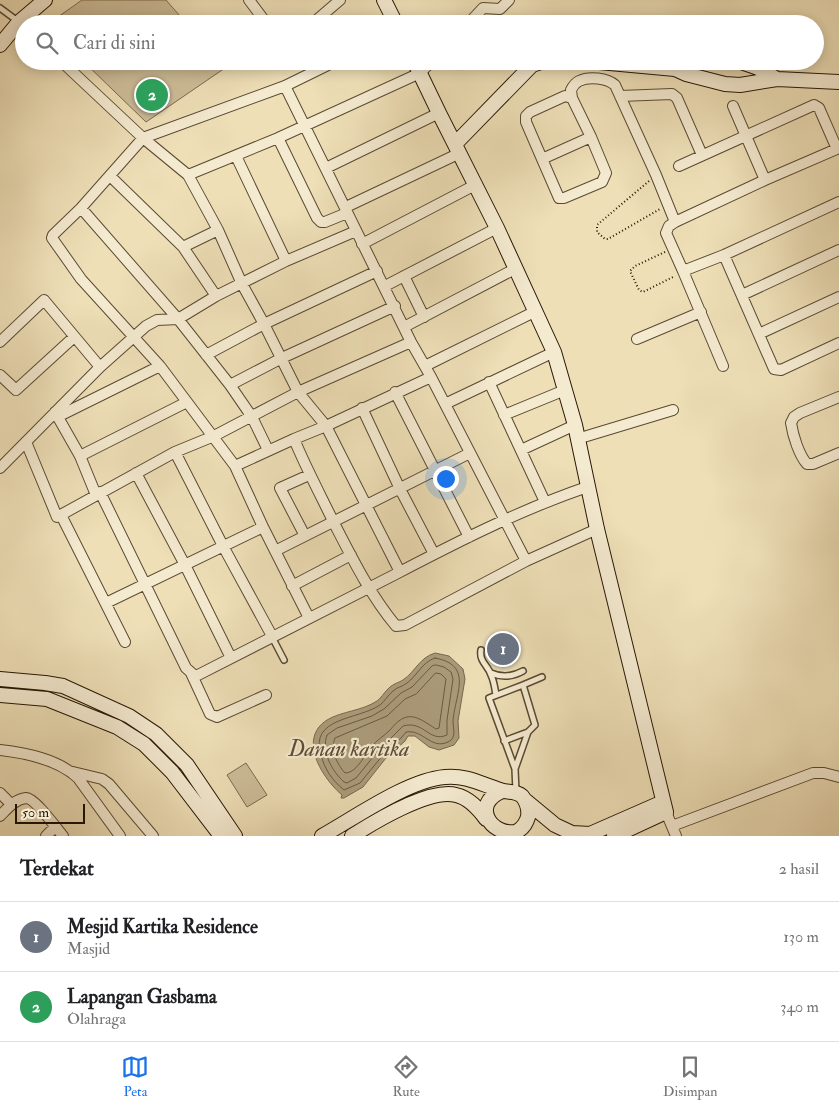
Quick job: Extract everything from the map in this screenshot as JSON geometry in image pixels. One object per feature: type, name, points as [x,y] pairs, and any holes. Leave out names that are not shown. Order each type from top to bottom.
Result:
[{"type":"street","points":[[31,15],[45,0]]},
{"type":"street","points":[[249,0],[260,15]]},
{"type":"street","points":[[322,15],[340,0]]},
{"type":"street","points":[[384,0],[392,15]]},
{"type":"street","points":[[476,15],[483,8],[500,9],[509,0]]},
{"type":"street","points":[[0,45],[15,31]]},
{"type":"street","points":[[71,70],[143,138],[188,175],[218,230],[242,284],[298,392],[326,426],[400,572]]},
{"type":"street","points":[[309,618],[263,527],[235,466],[160,366],[82,279],[52,238],[143,138],[285,86],[318,70]]},
{"type":"street","points":[[188,175],[306,125],[411,70]]},
{"type":"street","points":[[418,70],[497,228],[554,352],[574,425],[587,487],[664,807],[676,836]]},
{"type":"street","points":[[278,138],[316,218],[321,222],[325,222],[459,151],[473,127],[527,70]]},
{"type":"street","points":[[677,70],[725,84],[740,85],[777,79],[839,82]]},
{"type":"street","points":[[761,70],[777,79]]},
{"type":"street","points":[[572,98],[565,96],[530,112],[526,116],[526,122],[559,198],[564,198],[602,182],[606,173],[572,98],[571,90],[581,80],[605,79],[615,85],[675,222]]},
{"type":"street","points":[[285,86],[306,125],[411,342],[526,561]]},
{"type":"street","points":[[620,96],[672,94],[677,98],[702,155]]},
{"type":"street","points":[[679,166],[814,105],[819,108],[838,148],[675,222],[666,231],[723,366]]},
{"type":"street","points":[[732,106],[765,180]]},
{"type":"street","points":[[326,168],[439,113]]},
{"type":"street","points":[[542,159],[591,137]]},
{"type":"street","points":[[236,156],[286,261]]},
{"type":"street","points":[[110,176],[184,247],[216,296]]},
{"type":"street","points":[[362,244],[475,185]]},
{"type":"street","points":[[683,271],[724,255],[839,202]]},
{"type":"street","points":[[81,208],[178,319],[230,385],[252,417],[268,450]]},
{"type":"street","points":[[385,286],[497,228]]},
{"type":"street","points":[[184,247],[218,230]]},
{"type":"street","points":[[0,468],[56,414],[100,367],[146,326],[157,320],[178,319],[216,296],[286,261],[356,231]]},
{"type":"street","points":[[742,295],[839,250]]},
{"type":"street","points":[[724,255],[774,369],[778,371],[839,343]]},
{"type":"street","points":[[206,355],[264,324],[377,271]]},
{"type":"street","points":[[404,327],[509,272]]},
{"type":"street","points":[[404,276],[424,317]]},
{"type":"street","points":[[759,334],[839,297]]},
{"type":"street","points":[[0,342],[44,300],[100,367]]},
{"type":"street","points":[[230,385],[282,358],[395,306]]},
{"type":"street","points":[[425,366],[536,311]]},
{"type":"street","points":[[637,339],[701,312]]},
{"type":"street","points":[[0,376],[16,390],[74,337]]},
{"type":"street","points":[[26,442],[57,517],[175,452],[214,436],[298,392],[411,342]]},
{"type":"street","points":[[445,404],[554,352]]},
{"type":"street","points":[[56,414],[160,366]]},
{"type":"street","points":[[235,466],[431,377]]},
{"type":"street","points":[[488,382],[522,450],[544,502]]},
{"type":"street","points":[[504,415],[565,390]]},
{"type":"street","points":[[395,392],[469,537]]},
{"type":"street","points":[[839,397],[794,417],[791,423],[800,451],[807,464],[812,464],[839,453]]},
{"type":"street","points":[[80,456],[187,402]]},
{"type":"street","points":[[362,408],[400,489],[434,554]]},
{"type":"street","points":[[577,439],[673,410]]},
{"type":"street","points":[[56,414],[80,456],[210,714],[217,717],[266,695]]},
{"type":"street","points":[[522,450],[574,425]]},
{"type":"street","points":[[294,439],[309,475],[351,555],[369,588],[396,626],[400,626],[526,561],[597,529]]},
{"type":"street","points":[[175,452],[272,636]]},
{"type":"street","points":[[275,551],[470,453]]},
{"type":"street","points":[[136,473],[185,565],[231,658]]},
{"type":"street","points":[[305,536],[280,488],[309,475]]},
{"type":"street","points":[[191,673],[198,675],[503,520],[544,502],[587,487]]},
{"type":"street","points":[[61,515],[125,642]]},
{"type":"street","points":[[106,603],[263,527]]},
{"type":"street","points":[[292,586],[351,555]]},
{"type":"street","points":[[0,679],[45,682],[63,686],[129,716],[156,734],[187,765],[235,836]]},
{"type":"street","points":[[0,695],[47,698],[117,727],[144,744],[172,772],[221,836]]},
{"type":"street","points":[[0,750],[26,754],[62,766],[73,772],[102,779],[110,784],[153,836]]},
{"type":"street","points":[[73,772],[120,836]]},
{"type":"street","points":[[672,826],[813,773],[839,776]]},
{"type":"street","points":[[322,836],[411,785],[444,777],[459,776],[515,795],[554,825],[572,833],[590,834],[664,807]]},
{"type":"street","points":[[0,793],[11,804]]},
{"type":"street","points":[[352,836],[378,820],[419,801],[445,794],[456,795],[466,799],[477,806],[490,825],[501,835],[509,834],[523,827],[527,821],[528,814],[515,795]]},
{"type":"street","points":[[486,818],[485,811],[491,798],[515,795]]},
{"type":"street","points":[[0,816],[11,804],[26,798],[30,799],[63,836]]},
{"type":"street","points":[[614,836],[664,807]]},
{"type":"street","points":[[46,836],[55,827]]},
{"type":"street","points":[[516,832],[532,836]]},
{"type":"lane","points":[[0,8],[15,20]]},
{"type":"lane","points":[[272,636],[284,660]]},
{"type":"lane","points":[[481,650],[480,656],[482,662],[491,673],[496,695]]},
{"type":"lane","points":[[491,673],[498,676],[515,676],[523,671]]},
{"type":"lane","points":[[515,769],[489,698],[542,677]]},
{"type":"lane","points":[[504,741],[528,732],[535,725],[523,685]]},
{"type":"lane","points":[[515,795],[515,769],[528,732]]},
{"type":"path","points":[[656,175],[597,226],[597,232],[605,239],[608,239],[668,204]]},
{"type":"path","points":[[673,248],[635,266],[630,271],[639,290],[643,292],[683,271]]},
{"type":"shaded area","points":[[82,0],[166,0],[179,15],[61,15]]},
{"type":"shaded area","points":[[92,70],[222,70],[146,122]]},
{"type":"shaded area","points":[[246,763],[267,795],[247,807],[227,775]]},
{"type":"water","name":"Danau kartika","points":[[435,653],[449,656],[463,669],[465,679],[458,721],[459,738],[454,745],[439,750],[429,747],[415,736],[408,736],[386,758],[363,787],[341,798],[342,795],[327,779],[316,759],[314,737],[318,728],[333,717],[365,707],[377,701],[389,688],[403,680],[421,661]]},
{"type":"place","name":"Lapangan Gasbama","points":[[152,95]]},
{"type":"place","name":"Mesjid Kartika Residence","points":[[503,649]]}]
